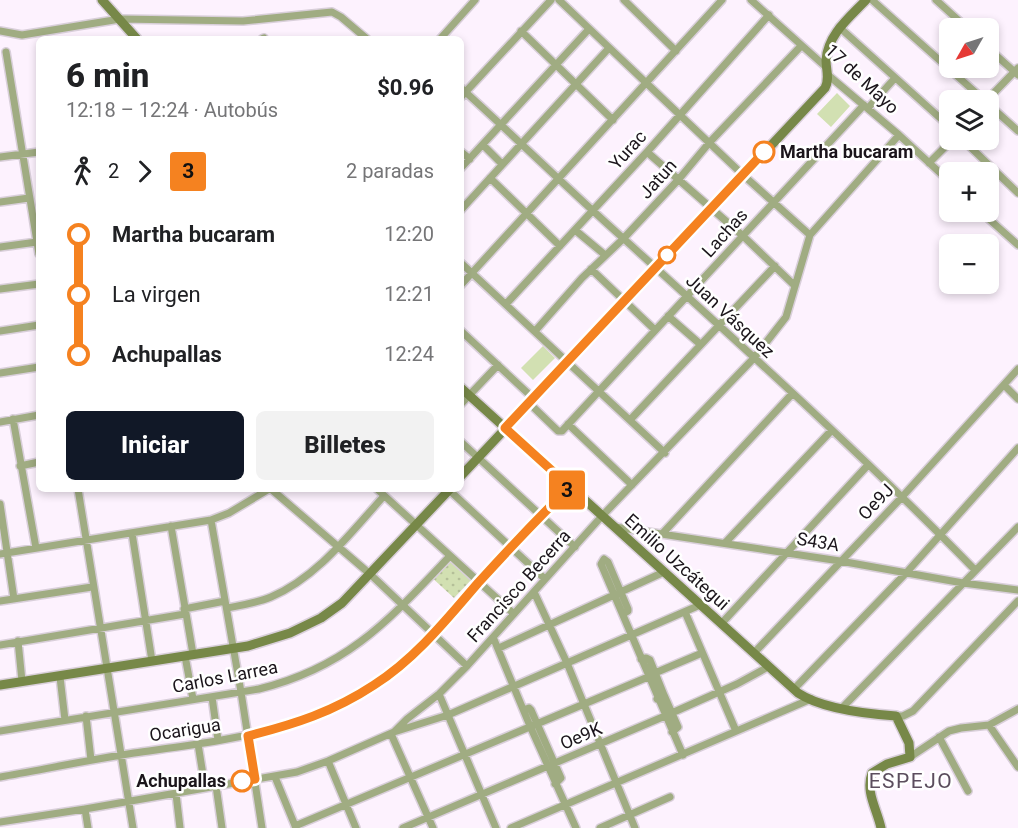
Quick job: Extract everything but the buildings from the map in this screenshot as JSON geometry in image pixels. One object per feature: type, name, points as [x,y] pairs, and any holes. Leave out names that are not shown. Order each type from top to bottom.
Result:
[{"type":"street","points":[[102,0],[134,36]]},
{"type":"street","points":[[443,36],[475,0]]},
{"type":"street","points":[[464,90],[551,0]]},
{"type":"street","points":[[559,0],[742,174],[810,235]]},
{"type":"street","points":[[624,0],[676,51]]},
{"type":"street","points":[[464,282],[722,0]]},
{"type":"street","name":"17 de Mayo","points":[[751,0],[939,172]]},
{"type":"street","points":[[464,473],[825,88],[828,81],[829,49],[839,27],[867,0]]},
{"type":"street","points":[[872,0],[973,90]]},
{"type":"street","points":[[936,0],[956,18]]},
{"type":"street","points":[[0,31],[22,35],[120,19],[243,21],[332,12],[363,36]]},
{"type":"street","name":"Yurac","points":[[507,303],[647,152],[769,15]]},
{"type":"street","points":[[839,27],[939,117]]},
{"type":"street","points":[[464,165],[590,29]]},
{"type":"street","points":[[521,31],[614,120]]},
{"type":"street","name":"Jatun","points":[[536,330],[801,46]]},
{"type":"street","points":[[464,207],[609,48]]},
{"type":"street","points":[[6,52],[36,236]]},
{"type":"street","points":[[999,57],[1017,72],[999,90]]},
{"type":"street","name":"Lachas","points":[[531,400],[558,431],[562,431],[773,202],[895,78]]},
{"type":"street","name":"Juan Vásquez","points":[[464,94],[754,358],[940,533],[975,570]]},
{"type":"street","points":[[999,114],[1018,132]]},
{"type":"street","name":"Francisco Becerra","points":[[0,822],[275,777],[328,761],[393,733],[439,694],[467,666],[602,516],[665,453],[782,325],[810,235],[899,135]]},
{"type":"street","points":[[483,145],[502,164]]},
{"type":"street","points":[[929,163],[942,150]]},
{"type":"street","points":[[973,150],[1018,193]]},
{"type":"street","points":[[647,152],[711,207],[795,286]]},
{"type":"street","points":[[0,157],[36,153]]},
{"type":"street","points":[[464,154],[470,159]]},
{"type":"street","points":[[490,178],[560,246]]},
{"type":"street","points":[[0,202],[29,198]]},
{"type":"street","points":[[992,222],[1018,245]]},
{"type":"street","points":[[575,230],[605,255]]},
{"type":"street","points":[[0,247],[36,242]]},
{"type":"street","points":[[464,266],[507,303],[598,392],[665,453]]},
{"type":"street","points":[[630,420],[775,267]]},
{"type":"street","points":[[591,269],[655,330]]},
{"type":"street","points":[[0,289],[36,284]]},
{"type":"street","points":[[668,316],[700,344]]},
{"type":"street","points":[[0,331],[36,325]]},
{"type":"street","points":[[464,334],[531,400]]},
{"type":"street","points":[[464,401],[498,365]]},
{"type":"street","points":[[0,372],[36,367]]},
{"type":"street","name":"Oe9J","points":[[754,653],[902,497],[1018,369]]},
{"type":"street","points":[[1004,385],[1018,399]]},
{"type":"street","name":"Emilio Uzcátegui","points":[[464,391],[794,689],[811,699],[842,708],[896,716]]},
{"type":"street","points":[[662,534],[792,394]]},
{"type":"street","points":[[0,422],[36,415]]},
{"type":"street","points":[[13,419],[36,548]]},
{"type":"street","points":[[568,424],[632,485]]},
{"type":"street","points":[[724,543],[831,431]]},
{"type":"street","points":[[464,445],[575,547]]},
{"type":"street","points":[[794,689],[907,572],[1018,448]]},
{"type":"street","points":[[20,466],[36,463]]},
{"type":"street","points":[[721,624],[868,465]]},
{"type":"street","name":"Ocarigua","points":[[0,777],[121,755],[248,736],[302,722],[358,695],[395,670],[433,634],[511,547],[570,487]]},
{"type":"street","points":[[78,492],[92,587],[133,828]]},
{"type":"street","points":[[4,554],[211,520],[265,492]]},
{"type":"street","points":[[274,492],[370,574],[467,666]]},
{"type":"street","points":[[380,492],[514,614]]},
{"type":"street","points":[[0,685],[265,642],[308,625],[342,603],[446,492]]},
{"type":"street","points":[[452,492],[545,579]]},
{"type":"street","points":[[0,645],[145,622],[226,604],[250,604],[286,590],[304,578],[338,547],[384,496]]},
{"type":"street","points":[[0,504],[4,554],[14,599]]},
{"type":"street","points":[[211,520],[242,692],[262,828]]},
{"type":"street","points":[[171,526],[185,612],[193,699]]},
{"type":"street","name":"S43A","points":[[614,527],[1018,590]]},
{"type":"street","points":[[842,708],[1018,527]]},
{"type":"street","points":[[132,533],[152,661]]},
{"type":"street","name":"Carlos Larrea","points":[[0,731],[242,692],[279,684],[318,669],[343,655],[366,638],[403,606],[450,556]]},
{"type":"street","points":[[499,648],[664,572]]},
{"type":"street","points":[[0,601],[92,587]]},
{"type":"street","points":[[534,592],[567,663],[635,828]]},
{"type":"street","points":[[618,594],[623,614],[641,659],[652,675],[668,715],[672,732],[683,755]]},
{"type":"street","points":[[910,757],[909,743],[896,716],[903,716],[913,711],[1018,601]]},
{"type":"street","points":[[433,828],[393,733],[448,715],[700,605]]},
{"type":"street","points":[[685,612],[736,731]]},
{"type":"street","points":[[493,637],[524,710],[551,765],[555,784],[576,828]]},
{"type":"street","points":[[18,641],[22,681]]},
{"type":"street","points":[[275,777],[296,827],[702,652]]},
{"type":"street","name":"Oe9K","points":[[403,828],[668,715],[768,667]]},
{"type":"street","points":[[60,676],[65,720]]},
{"type":"street","points":[[439,694],[496,828]]},
{"type":"street","points":[[212,697],[218,740]]},
{"type":"street","points":[[511,828],[811,699]]},
{"type":"street","points":[[881,828],[870,794],[872,773],[887,764],[910,757],[949,731],[988,725],[1018,709]]},
{"type":"street","points":[[86,716],[91,760]]},
{"type":"street","points":[[988,725],[1018,766]]},
{"type":"street","points":[[939,737],[968,791]]},
{"type":"street","points":[[198,744],[205,787]]},
{"type":"street","points":[[328,761],[356,828]]},
{"type":"street","points":[[216,786],[222,828]]},
{"type":"street","points":[[176,794],[180,828]]},
{"type":"street","points":[[600,828],[670,797]]},
{"type":"street","points":[[85,809],[88,828]]},
{"type":"street","points":[[0,822],[1,828]]},
{"type":"green space","points":[[837,93],[850,106],[831,127],[817,114]]},
{"type":"green space","points":[[543,346],[555,358],[533,380],[521,368]]},
{"type":"green space","points":[[447,556],[472,579],[454,598],[429,575]]},
{"type":"bus line","name":"3","points":[[242,781],[255,779],[248,736],[302,722],[328,711],[376,684],[395,670],[433,634],[511,547],[570,487],[505,428],[764,152]]},
{"type":"place","name":"Martha bucaram","points":[[764,152]]},
{"type":"place","name":"Achupallas","points":[[242,781]]},
{"type":"district","name":"ESPEJO","points":[[911,781]]}]
